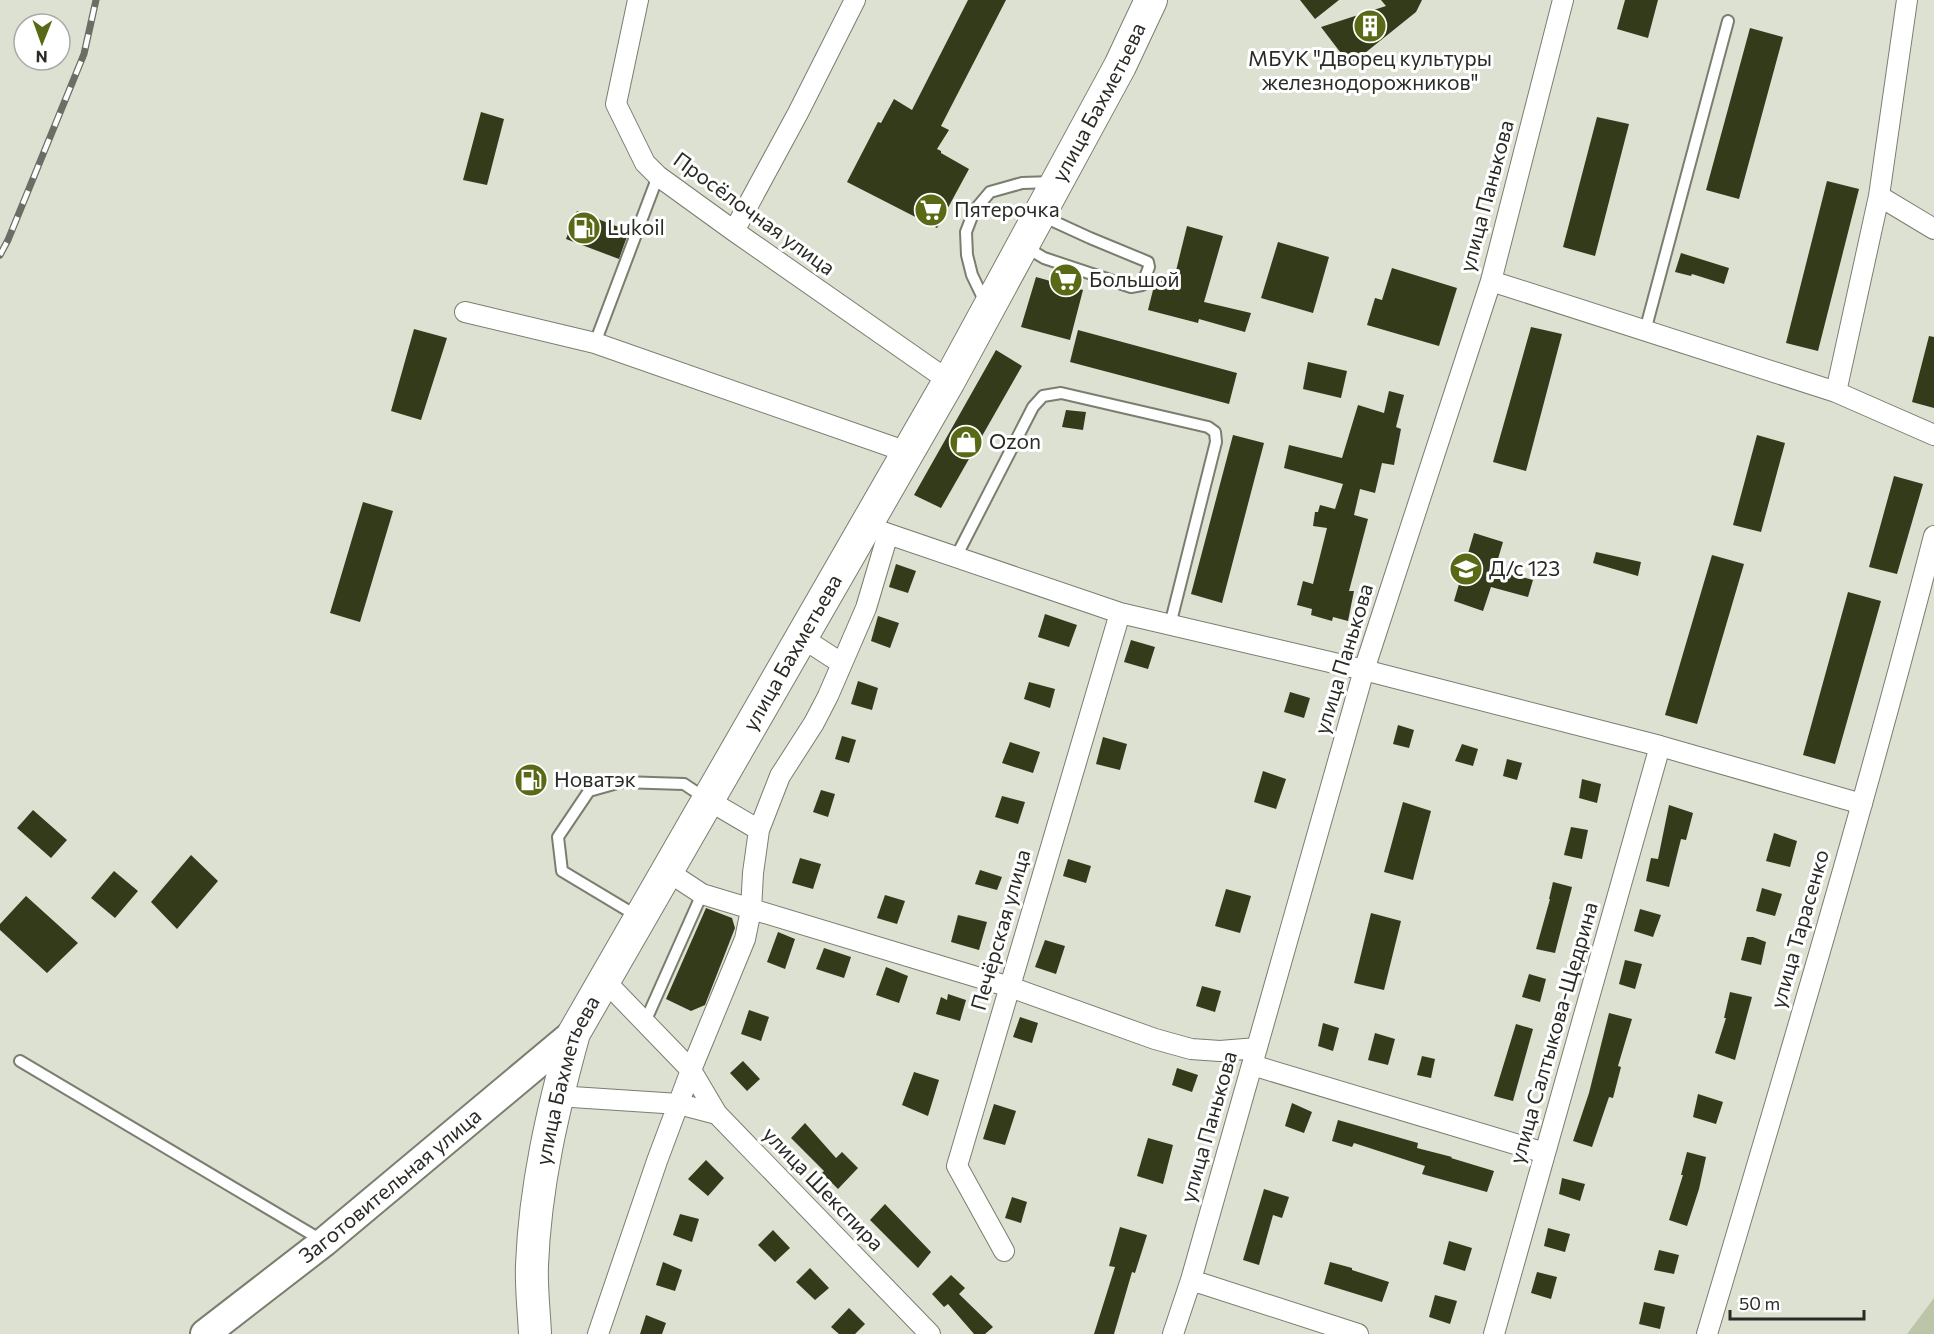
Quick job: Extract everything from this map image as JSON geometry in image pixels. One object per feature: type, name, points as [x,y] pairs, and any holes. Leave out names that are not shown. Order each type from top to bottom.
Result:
[{"type":"main road","name":"улица Бахметьева","points":[[535,1334],[532,1266],[538,1189],[557,1096],[573,1033],[801,637],[876,530],[907,452],[949,381],[1120,66],[1151,0]]},
{"type":"main road","name":"Заготовительная улица","points":[[204,1334],[324,1242],[573,1033]]},
{"type":"street","name":"Просёлочная улица","points":[[638,0],[616,104],[645,163],[658,176],[734,231],[949,381]]},
{"type":"street","points":[[734,231],[798,113],[855,0]]},
{"type":"street","name":"улица Панькова","points":[[1173,1334],[1191,1280],[1364,670],[1491,281],[1563,0]]},
{"type":"street","points":[[1836,392],[1879,196],[1907,0]]},
{"type":"street","points":[[1879,196],[1934,229]]},
{"type":"street","points":[[1491,281],[1836,392],[1934,435]]},
{"type":"street","points":[[465,312],[595,343],[907,452]]},
{"type":"street","points":[[598,1334],[657,1161],[691,1070],[745,939],[751,910],[759,830],[780,776],[814,723],[828,696],[866,608],[876,530],[1119,613],[1364,670],[1660,746],[1862,804]]},
{"type":"street","name":"улица Тарасенко","points":[[1712,1328],[1900,669],[1934,536]]},
{"type":"street","name":"Печёрская улица","points":[[1004,1251],[957,1166],[1119,613]]},
{"type":"street","points":[[801,637],[841,663]]},
{"type":"street","name":"улица Салтыкова-Щедрина","points":[[1494,1334],[1660,746]]},
{"type":"street","points":[[708,800],[759,830]]},
{"type":"street","points":[[667,871],[702,894],[751,910],[1010,987],[1155,1039],[1191,1049],[1254,1057],[1545,1154]]},
{"type":"street","name":"улица Шекспира","points":[[604,980],[691,1070],[717,1114],[930,1334]]},
{"type":"street","points":[[557,1096],[679,1104],[717,1114]]},
{"type":"street","points":[[1191,1280],[1323,1328],[1358,1334]]},
{"type":"lane","points":[[1645,331],[1728,21]]},
{"type":"lane","points":[[595,343],[658,176]]},
{"type":"lane","points":[[988,309],[972,274],[967,255],[966,232],[974,211],[990,192],[1022,183],[1057,182]]},
{"type":"lane","points":[[1023,245],[1044,258],[1131,287],[1142,285],[1149,267],[1148,262],[1039,214]]},
{"type":"lane","points":[[957,557],[1033,407],[1043,396],[1060,393],[1208,427],[1215,432],[1216,442],[1170,625]]},
{"type":"lane","points":[[640,918],[562,871],[558,837],[589,791],[621,782],[684,784],[708,800]]},
{"type":"lane","points":[[645,1022],[702,894]]},
{"type":"lane","points":[[20,1061],[324,1242]]},
{"type":"green space","points":[[1934,1298],[1934,1334],[1907,1334]]},
{"type":"building","points":[[968,0],[1006,0],[941,126],[949,130],[937,149],[969,169],[937,228],[847,182],[878,122],[881,123],[894,99],[912,110]]},
{"type":"building","name":"МБУК \"Дворец культуры железнодорожников\"","points":[[1300,0],[1339,0],[1315,19]]},
{"type":"building","name":"МБУК \"Дворец культуры железнодорожников\"","points":[[1381,0],[1422,0],[1416,12],[1350,65],[1321,27],[1386,6]]},
{"type":"building","points":[[1625,0],[1658,0],[1648,38],[1617,29]]},
{"type":"building","points":[[1750,28],[1783,37],[1739,199],[1706,190]]},
{"type":"building","points":[[481,112],[504,119],[487,185],[463,180]]},
{"type":"building","points":[[1597,117],[1629,124],[1595,256],[1563,247]]},
{"type":"building","points":[[1827,181],[1859,189],[1818,351],[1786,343]]},
{"type":"building","points":[[577,211],[629,231],[619,259],[566,239]]},
{"type":"building","points":[[1187,226],[1223,236],[1204,302],[1251,313],[1245,332],[1199,319],[1198,323],[1148,310],[1156,278],[1173,283]]},
{"type":"building","points":[[1278,242],[1329,257],[1313,313],[1261,298]]},
{"type":"building","points":[[1681,253],[1729,268],[1724,284],[1692,274],[1691,276],[1675,272]]},
{"type":"building","points":[[1392,268],[1457,288],[1439,346],[1367,325],[1375,298],[1382,300]]},
{"type":"building","points":[[1036,277],[1083,290],[1070,340],[1021,327]]},
{"type":"building","points":[[1531,327],[1562,334],[1526,471],[1493,462]]},
{"type":"building","points":[[414,329],[447,338],[421,420],[391,411]]},
{"type":"building","points":[[1078,330],[1237,373],[1229,404],[1070,362]]},
{"type":"building","points":[[1929,336],[1934,337],[1934,408],[1912,402]]},
{"type":"building","points":[[996,350],[1022,366],[941,508],[914,495]]},
{"type":"building","points":[[1308,362],[1347,371],[1341,398],[1303,389]]},
{"type":"building","points":[[1389,391],[1404,395],[1396,427],[1401,429],[1394,465],[1382,463],[1375,493],[1360,489],[1354,515],[1368,519],[1349,591],[1354,591],[1348,621],[1333,617],[1332,621],[1311,615],[1312,609],[1297,605],[1303,581],[1313,584],[1327,528],[1313,526],[1315,512],[1318,512],[1320,505],[1335,509],[1343,484],[1284,468],[1289,445],[1342,458],[1358,405],[1384,413]]},
{"type":"building","points":[[1066,410],[1086,412],[1083,430],[1062,427]]},
{"type":"building","points":[[1233,435],[1264,443],[1222,603],[1191,594]]},
{"type":"building","points":[[1757,435],[1785,443],[1761,532],[1733,525]]},
{"type":"building","points":[[1894,476],[1923,484],[1897,574],[1869,567]]},
{"type":"building","points":[[363,502],[393,511],[360,622],[330,613]]},
{"type":"building","points":[[1474,533],[1503,542],[1495,569],[1533,580],[1528,597],[1491,587],[1483,611],[1454,601]]},
{"type":"building","points":[[1596,552],[1641,562],[1638,576],[1593,563]]},
{"type":"building","points":[[1712,555],[1744,564],[1697,724],[1665,715]]},
{"type":"building","points":[[896,564],[916,571],[908,593],[889,587]]},
{"type":"building","points":[[1848,592],[1881,601],[1835,764],[1803,755]]},
{"type":"building","points":[[1045,614],[1077,625],[1069,647],[1038,637]]},
{"type":"building","points":[[878,616],[899,623],[890,648],[871,641]]},
{"type":"building","points":[[1131,640],[1155,647],[1148,669],[1124,662]]},
{"type":"building","points":[[858,681],[878,688],[872,710],[851,704]]},
{"type":"building","points":[[1029,682],[1055,689],[1050,708],[1024,699]]},
{"type":"building","points":[[1290,692],[1310,698],[1304,718],[1284,712]]},
{"type":"building","points":[[1398,725],[1414,730],[1409,748],[1393,744]]},
{"type":"building","points":[[842,736],[856,740],[849,763],[835,759]]},
{"type":"building","points":[[1103,737],[1127,744],[1120,770],[1096,764]]},
{"type":"building","points":[[1010,742],[1040,752],[1033,773],[1002,763]]},
{"type":"building","points":[[1462,744],[1478,749],[1473,766],[1455,761]]},
{"type":"building","points":[[1507,759],[1522,763],[1517,780],[1503,776]]},
{"type":"building","points":[[1263,771],[1286,779],[1276,809],[1254,802]]},
{"type":"building","points":[[1582,779],[1601,784],[1597,803],[1579,798]]},
{"type":"building","points":[[821,790],[835,794],[828,817],[813,812]]},
{"type":"building","points":[[1002,796],[1025,802],[1018,824],[995,817]]},
{"type":"building","points":[[1403,802],[1431,811],[1413,880],[1384,872]]},
{"type":"building","points":[[1669,805],[1693,813],[1686,840],[1681,839],[1669,887],[1646,881],[1651,858],[1658,859]]},
{"type":"building","points":[[33,810],[67,840],[51,858],[17,828]]},
{"type":"building","points":[[1571,827],[1588,830],[1582,859],[1564,855]]},
{"type":"building","points":[[1774,833],[1797,841],[1790,867],[1766,861]]},
{"type":"building","points":[[191,855],[218,881],[177,929],[151,902]]},
{"type":"building","points":[[800,858],[821,864],[813,889],[792,883]]},
{"type":"building","points":[[1068,859],[1091,866],[1086,883],[1063,876]]},
{"type":"building","points":[[980,870],[1002,877],[997,890],[975,884]]},
{"type":"building","points":[[114,871],[138,891],[115,918],[91,898]]},
{"type":"building","points":[[1553,882],[1572,887],[1555,953],[1536,949]]},
{"type":"building","points":[[1762,888],[1782,894],[1775,916],[1756,911]]},
{"type":"building","points":[[1226,889],[1251,896],[1240,933],[1215,926]]},
{"type":"building","points":[[885,895],[905,901],[897,924],[877,918]]},
{"type":"building","points":[[26,896],[78,943],[47,973],[0,930],[0,924]]},
{"type":"building","points":[[706,908],[732,918],[735,928],[705,1005],[691,1011],[666,999]]},
{"type":"building","points":[[1640,909],[1661,915],[1653,937],[1634,931]]},
{"type":"building","points":[[1371,913],[1401,921],[1384,990],[1354,983]]},
{"type":"building","points":[[958,915],[987,922],[979,950],[951,942]]},
{"type":"building","points":[[778,932],[795,939],[785,969],[767,962]]},
{"type":"building","points":[[1747,937],[1766,942],[1761,965],[1741,960]]},
{"type":"building","points":[[1045,940],[1065,946],[1056,974],[1035,967]]},
{"type":"building","points":[[824,948],[851,957],[844,978],[816,969]]},
{"type":"building","points":[[1625,960],[1642,964],[1635,989],[1619,984]]},
{"type":"building","points":[[886,967],[908,976],[899,1003],[876,995]]},
{"type":"building","points":[[1529,974],[1546,979],[1540,1002],[1522,997]]},
{"type":"building","points":[[1202,986],[1221,991],[1215,1012],[1196,1006]]},
{"type":"building","points":[[1730,992],[1752,997],[1735,1060],[1715,1053],[1726,1018],[1724,1018]]},
{"type":"building","points":[[948,994],[966,1000],[960,1021],[936,1014],[941,997],[947,1000]]},
{"type":"building","points":[[749,1010],[769,1017],[761,1041],[741,1034]]},
{"type":"building","points":[[1609,1013],[1632,1019],[1618,1066],[1621,1067],[1613,1098],[1609,1097],[1592,1147],[1573,1141],[1589,1093]]},
{"type":"building","points":[[1020,1017],[1038,1023],[1032,1043],[1013,1037]]},
{"type":"building","points":[[1323,1023],[1339,1028],[1333,1051],[1318,1046]]},
{"type":"building","points":[[1516,1024],[1533,1029],[1513,1101],[1494,1096]]},
{"type":"building","points":[[1375,1033],[1395,1039],[1388,1065],[1368,1060]]},
{"type":"building","points":[[1422,1056],[1435,1059],[1431,1078],[1417,1075]]},
{"type":"building","points":[[743,1061],[760,1079],[747,1091],[730,1073]]},
{"type":"building","points":[[1177,1068],[1198,1075],[1192,1092],[1172,1085]]},
{"type":"building","points":[[914,1072],[939,1080],[928,1116],[902,1105]]},
{"type":"building","points":[[1698,1094],[1723,1102],[1716,1124],[1693,1117]]},
{"type":"building","points":[[1292,1103],[1312,1112],[1304,1133],[1285,1126]]},
{"type":"building","points":[[994,1104],[1016,1111],[1005,1145],[983,1139]]},
{"type":"building","points":[[1338,1120],[1418,1143],[1417,1148],[1494,1171],[1487,1192],[1422,1174],[1425,1166],[1354,1143],[1352,1147],[1332,1141]]},
{"type":"building","points":[[805,1123],[836,1158],[842,1152],[858,1168],[838,1189],[822,1173],[824,1171],[791,1138]]},
{"type":"building","points":[[1148,1138],[1173,1145],[1163,1184],[1137,1176]]},
{"type":"building","points":[[1687,1152],[1706,1157],[1687,1226],[1669,1220],[1683,1175],[1681,1175]]},
{"type":"building","points":[[706,1160],[724,1178],[708,1196],[688,1179]]},
{"type":"building","points":[[1562,1178],[1585,1184],[1580,1201],[1559,1194]]},
{"type":"building","points":[[1264,1189],[1289,1197],[1282,1218],[1273,1215],[1259,1265],[1243,1260]]},
{"type":"building","points":[[1012,1197],[1027,1202],[1021,1223],[1005,1218]]},
{"type":"building","points":[[885,1204],[931,1252],[918,1268],[870,1220]]},
{"type":"building","points":[[680,1214],[699,1219],[692,1242],[673,1235]]},
{"type":"building","points":[[1120,1227],[1147,1235],[1135,1273],[1132,1272],[1114,1334],[1094,1334],[1115,1267],[1109,1266]]},
{"type":"building","points":[[1548,1228],[1570,1234],[1565,1252],[1544,1246]]},
{"type":"building","points":[[773,1230],[790,1248],[775,1262],[758,1245]]},
{"type":"building","points":[[1449,1241],[1472,1248],[1465,1271],[1443,1264]]},
{"type":"building","points":[[1659,1250],[1679,1255],[1674,1274],[1654,1270]]},
{"type":"building","points":[[663,1262],[682,1270],[675,1291],[656,1285]]},
{"type":"building","points":[[1330,1262],[1389,1282],[1382,1302],[1324,1284]]},
{"type":"building","points":[[810,1268],[829,1288],[815,1300],[796,1282]]},
{"type":"building","points":[[1537,1272],[1557,1277],[1551,1299],[1531,1293]]},
{"type":"building","points":[[951,1275],[965,1288],[959,1294],[993,1327],[985,1334],[974,1334],[948,1304],[944,1307],[932,1294]]},
{"type":"building","points":[[1435,1295],[1457,1301],[1450,1324],[1429,1317]]},
{"type":"building","points":[[1644,1302],[1665,1307],[1660,1329],[1639,1324]]},
{"type":"building","points":[[849,1308],[865,1324],[855,1334],[839,1334],[831,1327]]},
{"type":"building","points":[[646,1315],[666,1323],[662,1334],[640,1334]]},
{"type":"railway","points":[[0,255],[84,54],[96,0]]},
{"type":"place","name":"МБУК \"Дворец культуры железнодорожников\"","points":[[1370,26]]},
{"type":"place","name":"Пятерочка","points":[[931,210]]},
{"type":"place","name":"Lukoil","points":[[584,228]]},
{"type":"place","name":"Большой","points":[[1066,280]]},
{"type":"place","name":"Ozon","points":[[966,442]]},
{"type":"place","name":"Д/с 123","points":[[1466,569]]},
{"type":"place","name":"Новатэк","points":[[531,780]]}]
